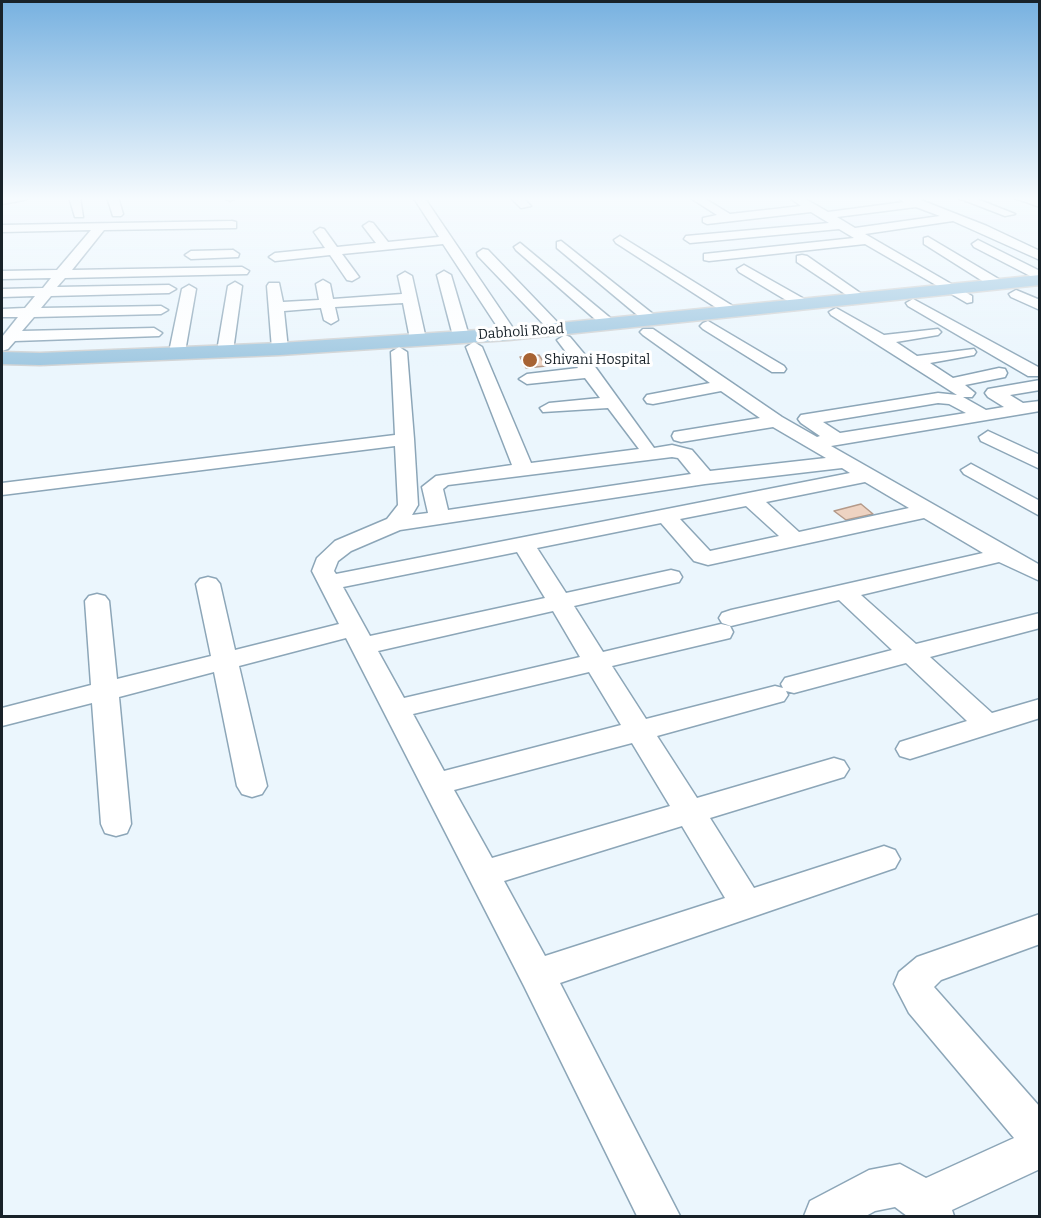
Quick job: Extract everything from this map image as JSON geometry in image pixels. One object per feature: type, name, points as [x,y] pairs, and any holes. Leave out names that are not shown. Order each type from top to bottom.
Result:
[{"type":"main road","name":"Dabholi Road","points":[[2,369],[408,345],[651,327],[708,326],[913,303],[997,284],[1040,278]]},
{"type":"main road","name":"Dabholi Road","points":[[467,341],[509,334],[561,335],[609,324],[651,327],[731,311],[859,297],[1040,292]]},
{"type":"main road","name":"Dabholi Road","points":[[2,358],[408,345]]},
{"type":"street","points":[[6,341],[77,254]]},
{"type":"street","points":[[176,256],[233,254]]},
{"type":"street","points":[[274,254],[283,273]]},
{"type":"street","points":[[275,257],[306,254]]},
{"type":"street","points":[[335,254],[352,277]]},
{"type":"street","points":[[456,254],[509,334]]},
{"type":"street","points":[[484,254],[561,335],[646,446]]},
{"type":"street","points":[[528,254],[609,324]]},
{"type":"street","points":[[571,254],[651,327],[725,385],[776,421],[872,475],[1002,555],[1040,574]]},
{"type":"street","points":[[642,254],[731,311]]},
{"type":"street","points":[[709,256],[720,254]]},
{"type":"street","points":[[884,254],[952,294]]},
{"type":"street","points":[[948,254],[997,284]]},
{"type":"street","points":[[996,254],[1040,278]]},
{"type":"street","points":[[53,259],[96,258]]},
{"type":"street","points":[[802,259],[859,297]]},
{"type":"street","points":[[744,268],[801,303]]},
{"type":"street","points":[[2,275],[242,271]]},
{"type":"street","points":[[444,274],[467,341],[526,467],[547,501]]},
{"type":"street","points":[[395,524],[408,505],[405,439],[408,298],[405,276]]},
{"type":"street","points":[[367,281],[372,316]]},
{"type":"street","points":[[323,284],[331,320]]},
{"type":"street","points":[[225,351],[235,286]]},
{"type":"street","points":[[274,286],[278,307],[280,348]]},
{"type":"street","points":[[2,293],[169,289]]},
{"type":"street","points":[[177,352],[189,289]]},
{"type":"street","points":[[1016,294],[1040,306]]},
{"type":"street","points":[[278,307],[408,298]]},
{"type":"street","points":[[913,303],[1037,378]]},
{"type":"street","points":[[2,313],[161,310]]},
{"type":"street","points":[[836,312],[966,393]]},
{"type":"street","points":[[708,326],[778,369]]},
{"type":"street","points":[[882,340],[933,332]]},
{"type":"street","points":[[6,341],[154,333]]},
{"type":"street","points":[[915,361],[968,352]]},
{"type":"street","points":[[527,379],[590,372]]},
{"type":"street","points":[[951,383],[999,373]]},
{"type":"street","points":[[1020,409],[994,393],[1037,378]]},
{"type":"street","points":[[653,399],[725,385]]},
{"type":"street","points":[[837,440],[807,419],[938,398],[953,399],[983,415]]},
{"type":"street","points":[[549,408],[612,402]]},
{"type":"street","points":[[815,443],[1040,406]]},
{"type":"street","points":[[681,436],[776,421]]},
{"type":"street","points":[[988,437],[1040,463]]},
{"type":"street","points":[[2,489],[405,439]]},
{"type":"street","points":[[439,517],[432,487],[435,483],[526,467],[680,451],[705,478]]},
{"type":"street","points":[[659,1216],[537,975],[323,572],[328,558],[343,546],[395,524],[705,478],[846,462]]},
{"type":"street","points":[[971,470],[1040,510]]},
{"type":"street","points":[[328,583],[872,475]]},
{"type":"street","points":[[751,499],[794,539]]},
{"type":"street","points":[[666,516],[702,556],[708,558],[931,510]]},
{"type":"street","points":[[524,544],[747,905]]},
{"type":"street","points":[[396,709],[596,662],[844,592],[1002,555]]},
{"type":"street","points":[[2,717],[225,661],[559,602],[671,577]]},
{"type":"street","points":[[208,584],[252,786]]},
{"type":"street","points":[[844,592],[988,725]]},
{"type":"street","points":[[97,601],[116,824]]},
{"type":"street","points":[[435,784],[1040,620]]},
{"type":"street","points":[[910,749],[1040,708]]},
{"type":"street","points":[[482,874],[834,769]]},
{"type":"street","points":[[537,975],[884,859]]},
{"type":"street","points":[[1040,928],[929,969],[912,984],[922,1001],[1040,1138]]},
{"type":"street","points":[[825,1216],[869,1191],[900,1185],[928,1209],[1040,1147]]},
{"type":"building","points":[[539,355],[546,366],[526,368],[520,357]]},
{"type":"building","points":[[861,504],[873,514],[846,520],[834,511]]},
{"type":"place","name":"Shivani Hospital","points":[[530,360]]}]
